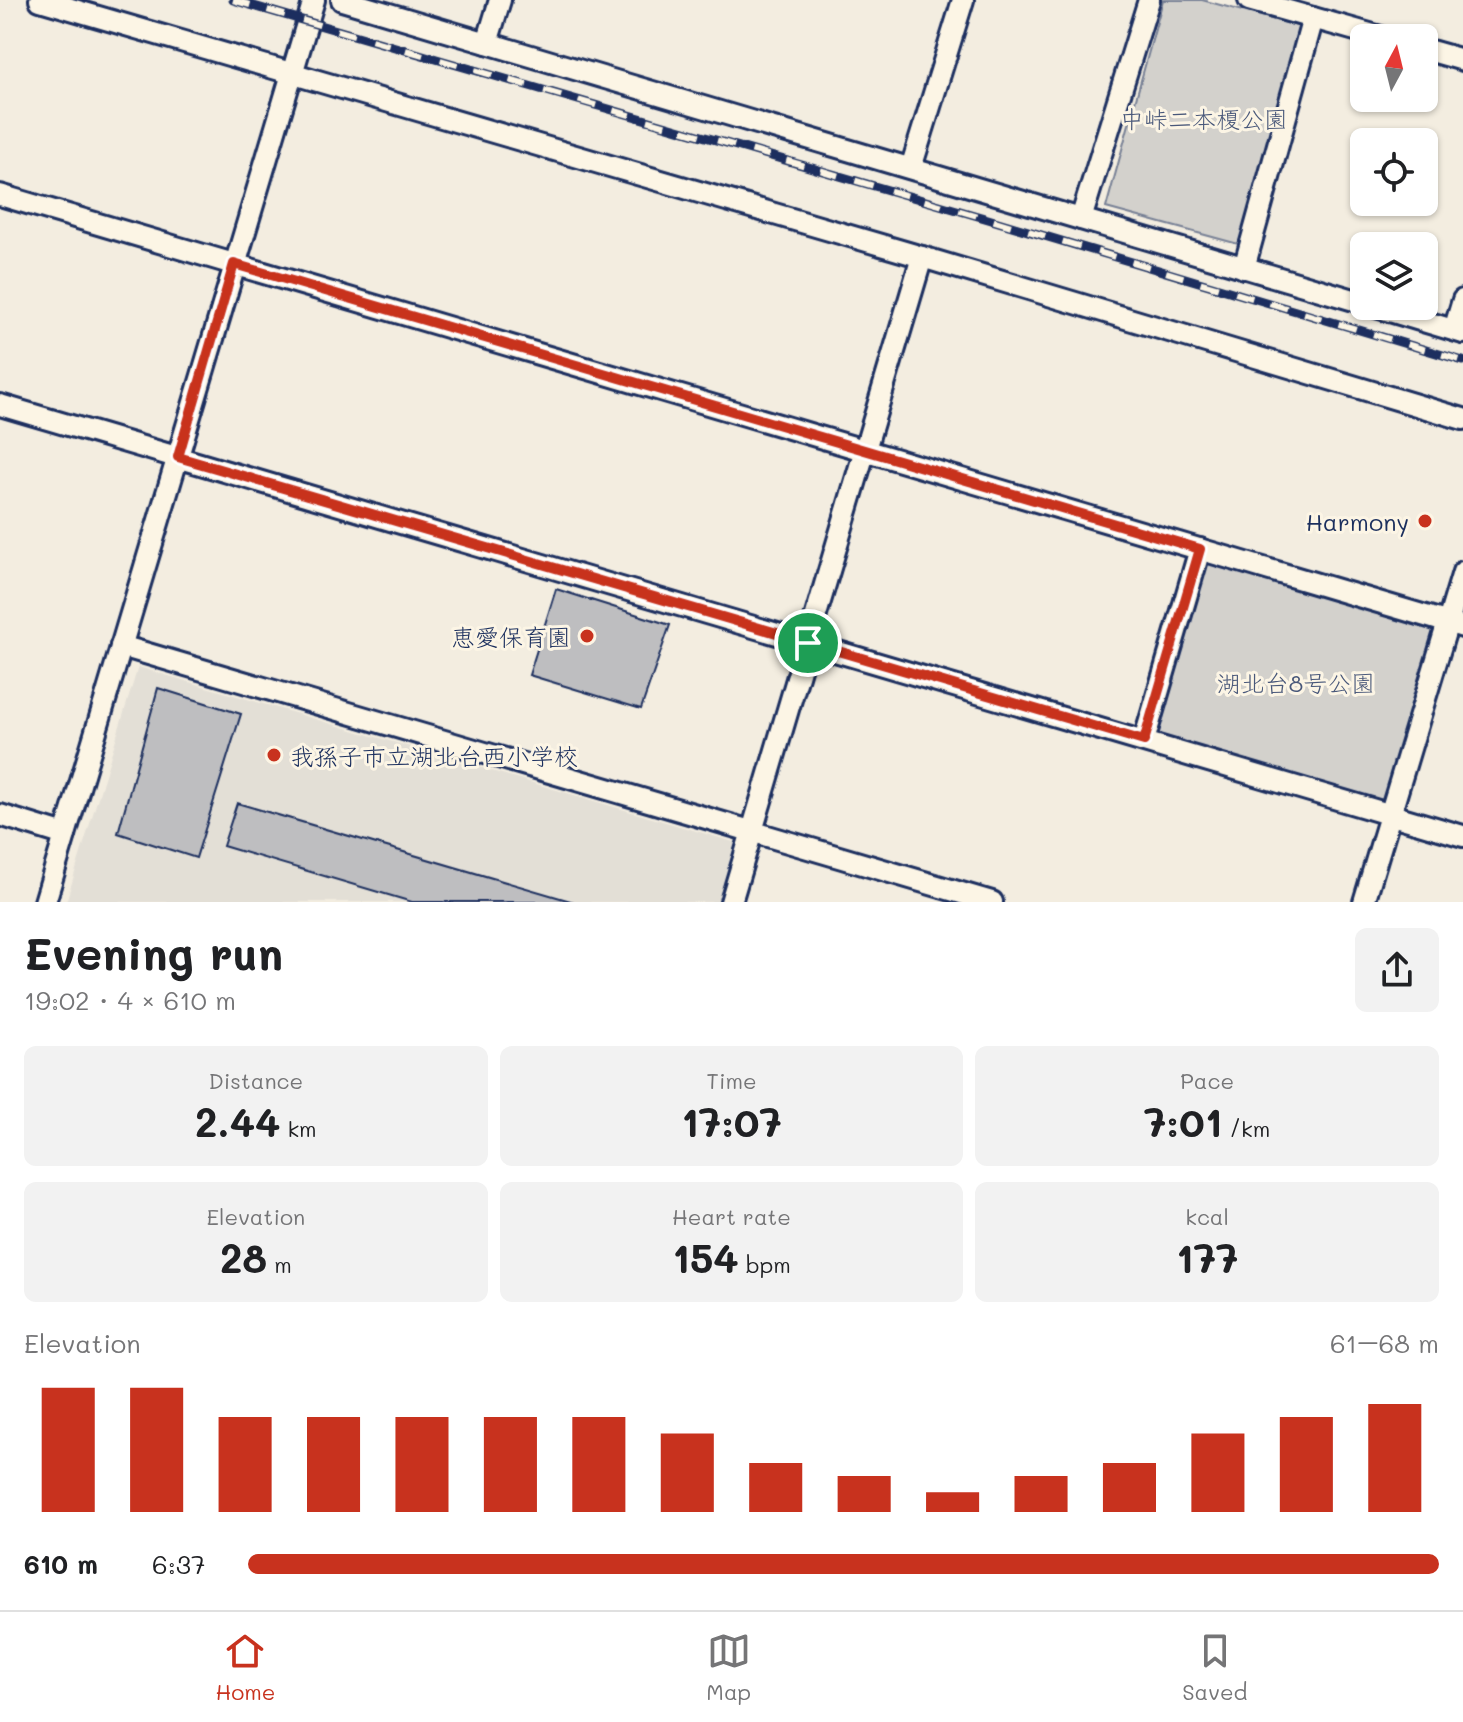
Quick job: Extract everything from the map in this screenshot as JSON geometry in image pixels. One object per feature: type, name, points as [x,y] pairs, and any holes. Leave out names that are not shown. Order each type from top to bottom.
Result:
[{"type":"street","points":[[40,0],[922,257],[1463,419]]},
{"type":"street","points":[[45,902],[314,0]]},
{"type":"street","points":[[342,0],[1350,299]]},
{"type":"street","points":[[487,43],[500,0]]},
{"type":"street","points":[[911,168],[963,0]]},
{"type":"street","points":[[1081,219],[1149,0]]},
{"type":"street","points":[[1249,0],[1350,28]]},
{"type":"street","points":[[1244,268],[1313,18]]},
{"type":"street","points":[[1438,53],[1463,60]]},
{"type":"street","points":[[0,195],[1456,625]]},
{"type":"street","points":[[731,902],[922,257]]},
{"type":"street","points":[[1421,320],[1459,331],[1463,300]]},
{"type":"street","points":[[0,405],[1463,836]]},
{"type":"street","points":[[1144,741],[1200,549]]},
{"type":"street","points":[[1364,902],[1390,814],[1456,625],[1463,572]]},
{"type":"street","points":[[121,646],[752,831],[953,896],[992,902]]},
{"type":"street","points":[[0,815],[65,835]]},
{"type":"shaded area","name":"我孫子市立湖北台西小学校","points":[[138,667],[737,843],[720,902],[66,902]]},
{"type":"green space","name":"中峠二本榎公園","points":[[1163,0],[1202,0],[1301,27],[1242,245],[1106,208]]},
{"type":"green space","name":"湖北台8号公園","points":[[1200,549],[1448,623],[1390,814],[1144,741]]},
{"type":"building","points":[[556,589],[670,625],[641,709],[529,675]]},
{"type":"building","points":[[158,688],[241,714],[196,858],[118,833]]},
{"type":"building","points":[[237,803],[574,902],[412,902],[223,846]]},
{"type":"railway","points":[[233,0],[988,219],[1463,361]]},
{"type":"place","name":"Harmony","points":[[1425,521]]},
{"type":"place","name":"恵愛保育園","points":[[587,636]]},
{"type":"place","name":"我孫子市立湖北台西小学校","points":[[274,755]]},
{"type":"route","points":[[234,264],[1200,549],[1144,741],[808,643],[178,457],[234,264]]}]
